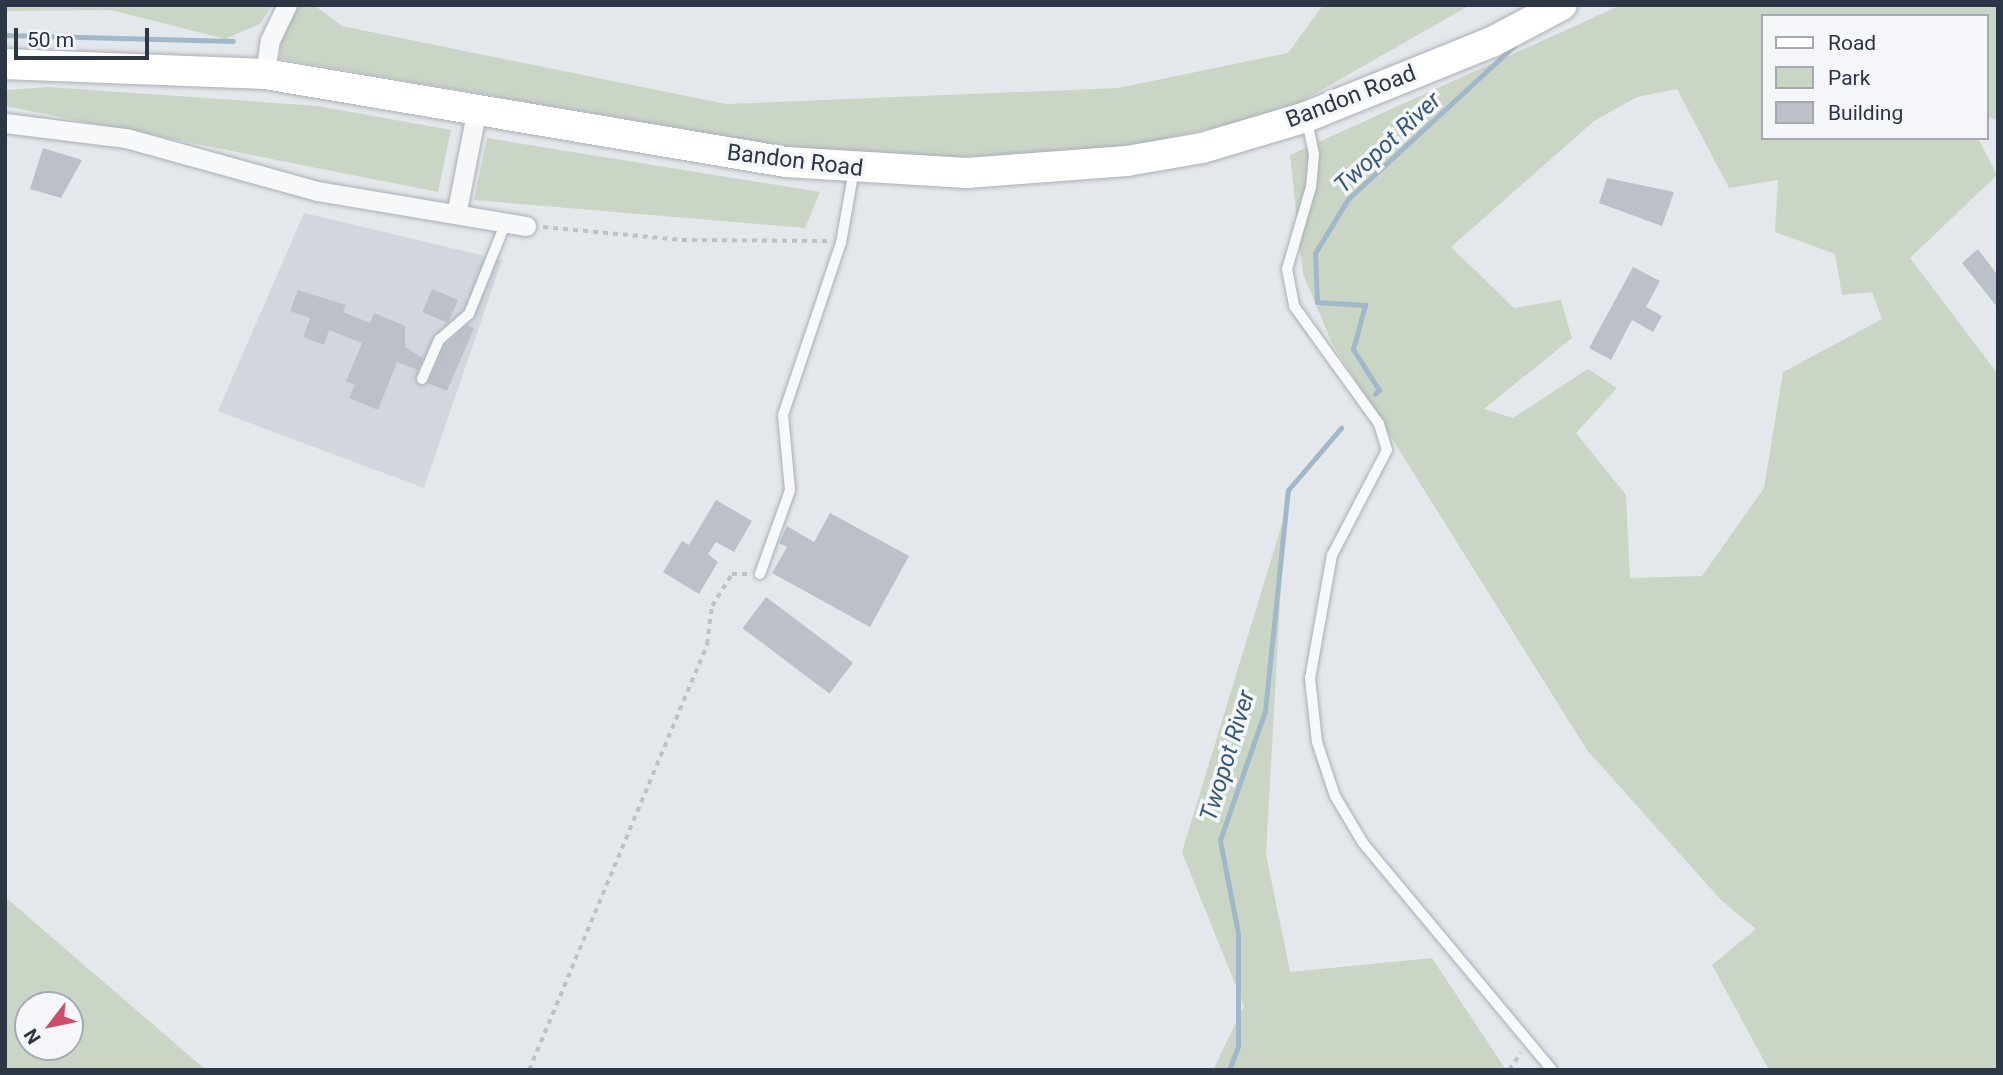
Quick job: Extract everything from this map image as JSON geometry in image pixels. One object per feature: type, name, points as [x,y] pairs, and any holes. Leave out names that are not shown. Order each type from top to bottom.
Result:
[{"type":"main road","name":"Bandon Road","points":[[5,64],[265,74],[854,168],[967,173],[1127,161],[1306,117],[1492,42],[1562,5]]},
{"type":"street","points":[[265,74],[271,40],[287,5]]},
{"type":"street","points":[[457,210],[477,108]]},
{"type":"street","points":[[5,123],[127,138],[317,191],[457,210],[526,226]]},
{"type":"lane","points":[[1306,117],[1314,154],[1287,269],[1294,306],[1379,424],[1387,450],[1332,555],[1310,678],[1317,742],[1335,796],[1363,843],[1552,1070]]},
{"type":"lane","points":[[760,574],[790,490],[783,415],[841,243],[854,168]]},
{"type":"lane","points":[[422,379],[439,340],[469,314],[507,222]]},
{"type":"path","points":[[526,226],[682,240],[823,241]]},
{"type":"path","points":[[529,1070],[707,644],[712,606],[732,573],[760,574]]},
{"type":"shaded area","points":[[304,213],[502,260],[424,488],[218,411]]},
{"type":"green space","points":[[5,5],[272,5],[260,24],[225,39],[111,10],[5,11]]},
{"type":"green space","points":[[283,5],[314,5],[342,26],[726,104],[1118,88],[1288,53],[1323,5],[1470,5],[1283,112],[1098,154],[859,159],[280,59]]},
{"type":"green space","points":[[1621,5],[1998,5],[1998,120],[1989,118],[1989,14],[1762,14],[1762,140],[1979,140],[1997,175],[1910,258],[1998,374],[1998,1070],[1769,1070],[1712,965],[1756,929],[1721,900],[1587,750],[1332,343],[1303,274],[1290,155]],"holes":[[[1677,89],[1729,188],[1778,180],[1775,232],[1835,254],[1842,295],[1872,292],[1882,319],[1783,372],[1764,488],[1702,576],[1630,578],[1626,495],[1576,433],[1617,388],[1588,369],[1513,418],[1484,409],[1572,338],[1561,300],[1514,308],[1451,247],[1594,121],[1637,97]]]},
{"type":"green space","points":[[49,87],[318,106],[451,130],[438,192],[5,106],[5,90]]},
{"type":"green space","points":[[487,138],[820,192],[805,228],[474,200]]},
{"type":"green space","points":[[1285,514],[1266,854],[1290,972],[1432,958],[1506,1070],[1213,1070],[1244,1006],[1182,852]]},
{"type":"green space","points":[[5,897],[206,1070],[5,1070]]},
{"type":"building","points":[[43,148],[82,160],[61,198],[30,189]]},
{"type":"building","points":[[1607,178],[1674,192],[1662,226],[1599,203]]},
{"type":"building","points":[[1978,249],[1998,276],[1998,308],[1962,263]]},
{"type":"building","points":[[1633,267],[1660,281],[1646,307],[1662,316],[1653,332],[1632,320],[1611,360],[1589,348]]},
{"type":"building","points":[[432,289],[458,300],[448,323],[422,312]]},
{"type":"building","points":[[298,290],[346,305],[343,312],[370,323],[374,313],[405,326],[405,347],[423,358],[418,370],[397,362],[378,410],[349,398],[355,385],[346,381],[362,343],[329,330],[324,345],[303,337],[310,318],[290,311]]},
{"type":"building","points":[[467,325],[474,328],[447,391],[428,383],[445,345]]},
{"type":"building","points":[[716,500],[752,521],[734,552],[716,542],[708,554],[718,562],[699,594],[663,572],[682,541],[689,545]]},
{"type":"building","points":[[830,513],[909,556],[870,627],[772,573],[787,547],[779,543],[787,526],[814,542]]},
{"type":"building","points":[[766,597],[853,663],[830,694],[743,628]]},
{"type":"waterway","points":[[5,35],[233,41]]},
{"type":"waterway","name":"Twopot River","points":[[1375,394],[1379,390],[1353,349],[1365,305],[1317,302],[1315,253],[1348,199],[1514,46]]},
{"type":"waterway","name":"Twopot River","points":[[1229,1070],[1238,1046],[1238,933],[1220,840],[1265,711],[1288,490],[1341,428]]}]
